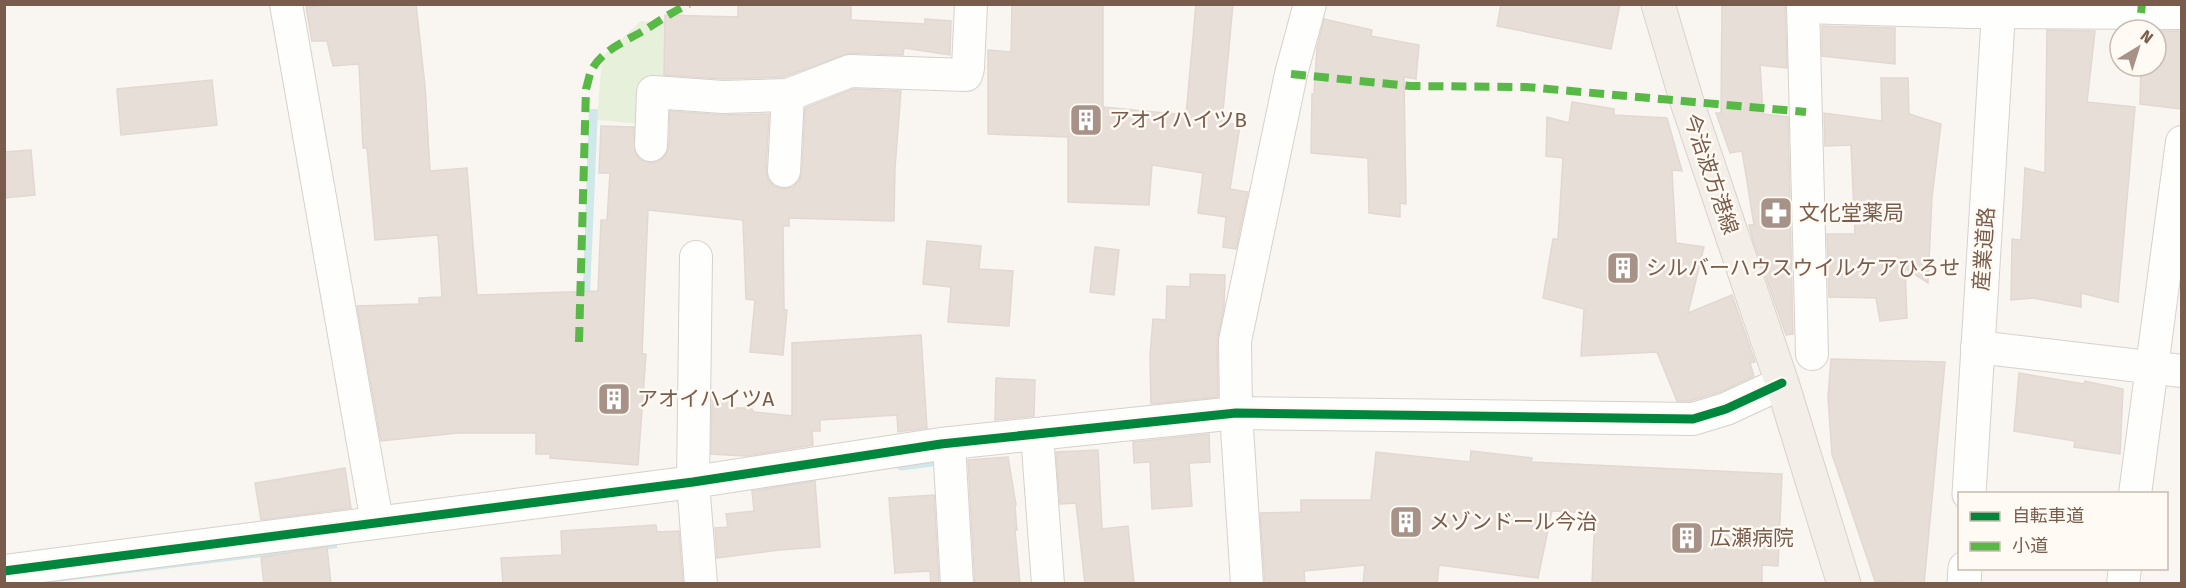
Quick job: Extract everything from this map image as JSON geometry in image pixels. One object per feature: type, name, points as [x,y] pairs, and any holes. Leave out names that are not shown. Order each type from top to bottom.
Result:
[{"type":"main road","name":"今治波方港線","points":[[1658,4],[1687,102],[1782,383],[1844,583]]},
{"type":"street","points":[[286,4],[377,522]]},
{"type":"street","points":[[651,145],[653,92],[723,97],[788,95],[850,71],[966,75],[971,4]]},
{"type":"street","points":[[1246,584],[1236,413],[1235,341],[1291,74],[1310,4]]},
{"type":"street","points":[[1812,354],[1803,6],[2181,13]]},
{"type":"street","name":"産業道路","points":[[1969,492],[1999,8]]},
{"type":"street","points":[[784,171],[788,95]]},
{"type":"street","points":[[2136,492],[2166,370],[2181,142]]},
{"type":"street","points":[[696,257],[693,482],[701,584]]},
{"type":"street","points":[[1977,347],[2166,370]]},
{"type":"street","points":[[4,571],[693,482],[949,444],[1037,434],[1236,413],[1693,419],[1726,410],[1782,383]]},
{"type":"street","points":[[1037,434],[1048,584]]},
{"type":"street","points":[[949,444],[957,584]]},
{"type":"green space","points":[[641,21],[670,23],[665,95],[641,124],[597,120],[602,57]]},
{"type":"water","points":[[589,109],[598,109],[589,317],[582,317]]},
{"type":"water","points":[[337,538],[337,548],[48,583],[5,583]]},
{"type":"building","points":[[339,4],[416,4],[425,86],[430,171],[467,168],[477,295],[598,291],[601,220],[607,220],[610,173],[599,173],[601,126],[634,127],[635,153],[641,160],[651,163],[660,161],[669,146],[670,111],[722,115],[769,114],[766,171],[768,179],[774,186],[784,189],[793,187],[799,181],[802,173],[805,108],[853,89],[901,91],[895,167],[894,221],[789,218],[789,226],[783,226],[784,310],[787,310],[783,355],[750,352],[755,300],[746,299],[743,220],[648,210],[642,354],[646,354],[638,465],[550,458],[550,454],[536,454],[536,433],[458,433],[381,441],[357,306],[419,304],[419,298],[442,297],[438,235],[375,240],[367,148],[363,148],[359,64],[333,66],[327,41],[312,41],[306,7]]},
{"type":"building","points":[[738,4],[851,4],[851,20],[925,24],[925,19],[951,21],[950,55],[904,48],[903,55],[850,53],[784,77],[723,79],[664,75],[665,15],[738,17]]},
{"type":"building","points":[[1012,4],[1103,4],[1103,107],[1186,115],[1196,4],[1233,4],[1222,122],[1240,125],[1230,189],[1248,192],[1236,249],[1223,247],[1226,217],[1198,213],[1203,173],[1152,165],[1149,205],[1068,202],[1068,137],[988,134],[988,50],[1011,52]]},
{"type":"building","points":[[1501,4],[1620,4],[1611,49],[1497,26]]},
{"type":"building","points":[[1722,4],[1785,4],[1787,68],[1760,65],[1763,114],[1788,117],[1793,334],[1786,335],[1753,240],[1749,225],[1754,225],[1742,151],[1730,153],[1716,113],[1721,113]]},
{"type":"building","points":[[1324,19],[1372,30],[1371,36],[1419,45],[1416,79],[1404,77],[1406,204],[1400,203],[1400,217],[1369,213],[1368,158],[1311,153],[1312,94],[1314,94],[1317,48]]},
{"type":"building","points":[[1822,26],[1895,28],[1895,64],[1822,56]]},
{"type":"building","points":[[2047,30],[2095,31],[2087,102],[2135,107],[2118,302],[2081,293],[2081,307],[2033,298],[2011,300],[2012,239],[2021,240],[2025,168],[2045,173]]},
{"type":"building","points":[[2168,31],[2181,31],[2181,109],[2140,104],[2141,78],[2168,78]]},
{"type":"building","points":[[1881,78],[1908,78],[1909,114],[1941,124],[1932,197],[1928,283],[1905,268],[1907,318],[1880,321],[1876,298],[1829,297],[1827,234],[1855,234],[1851,145],[1825,146],[1824,113],[1882,121]]},
{"type":"building","points":[[212,80],[217,125],[121,135],[117,89]]},
{"type":"building","points":[[1572,102],[1614,109],[1614,115],[1667,118],[1682,171],[1672,170],[1676,243],[1704,247],[1688,313],[1732,295],[1755,362],[1750,363],[1754,376],[1720,392],[1690,401],[1677,401],[1657,352],[1581,356],[1584,309],[1543,298],[1553,239],[1558,239],[1563,158],[1546,156],[1547,117],[1569,123]]},
{"type":"building","points":[[31,150],[35,195],[4,198],[4,152]]},
{"type":"building","points":[[927,241],[981,246],[979,269],[1013,271],[1009,326],[948,322],[951,287],[923,284]]},
{"type":"building","points":[[1095,247],[1119,250],[1114,295],[1090,292]]},
{"type":"building","points":[[1190,274],[1225,275],[1224,308],[1217,341],[1218,397],[1151,404],[1150,356],[1153,319],[1166,320],[1167,286],[1190,287]]},
{"type":"building","points":[[921,335],[927,428],[898,432],[897,415],[820,420],[820,431],[812,431],[813,445],[746,456],[711,454],[712,400],[732,401],[732,408],[751,408],[754,412],[792,416],[792,343]]},
{"type":"building","points":[[1831,359],[1945,362],[1924,584],[1875,581],[1832,454],[1828,397]]},
{"type":"building","points":[[2019,373],[2084,384],[2085,381],[2123,389],[2120,454],[2074,447],[2075,441],[2014,431]]},
{"type":"building","points":[[996,378],[1035,380],[1034,416],[995,420]]},
{"type":"building","points":[[1209,434],[1210,462],[1189,463],[1192,506],[1152,509],[1150,462],[1134,463],[1133,442]]},
{"type":"building","points":[[1098,450],[1102,529],[1128,526],[1134,584],[1085,584],[1076,503],[1060,504],[1056,452]]},
{"type":"building","points":[[1471,451],[1532,458],[1531,462],[1782,474],[1778,566],[1762,565],[1762,584],[1592,584],[1595,513],[1552,511],[1538,578],[1439,565],[1437,584],[1363,584],[1365,565],[1304,571],[1305,584],[1265,584],[1260,513],[1301,512],[1301,500],[1371,500],[1376,452],[1470,462]]},
{"type":"building","points":[[1008,457],[1016,505],[1017,530],[1015,530],[1020,584],[975,584],[968,460]]},
{"type":"building","points":[[345,468],[351,508],[261,520],[255,483]]},
{"type":"building","points":[[815,481],[820,547],[717,558],[715,528],[728,527],[726,514],[754,511],[752,491]]},
{"type":"building","points":[[934,495],[939,584],[931,584],[930,571],[895,573],[889,498]]},
{"type":"building","points":[[656,525],[657,532],[679,531],[683,584],[503,584],[501,558],[562,555],[561,531]]},
{"type":"building","points":[[327,547],[331,584],[264,584],[261,557]]},
{"type":"waterway","points":[[901,466],[932,462]]},
{"type":"marked path","points":[[579,342],[586,89],[590,73],[596,63],[616,46],[689,4]]},
{"type":"marked path","points":[[2141,13],[2142,4]]},
{"type":"marked path","points":[[1291,74],[1410,86],[1526,87],[1806,112]]},
{"type":"cycle path","points":[[4,571],[693,482],[941,444],[1236,413],[1693,419],[1726,409],[1782,383]]},
{"type":"place","name":"アオイハイツB","points":[[1086,120]]},
{"type":"place","name":"文化堂薬局","points":[[1776,213]]},
{"type":"place","name":"シルバーハウスウイルケアひろせ","points":[[1623,268]]},
{"type":"place","name":"アオイハイツA","points":[[614,399]]},
{"type":"place","name":"メゾンドール今治","points":[[1406,522]]},
{"type":"place","name":"広瀬病院","points":[[1687,538]]}]
